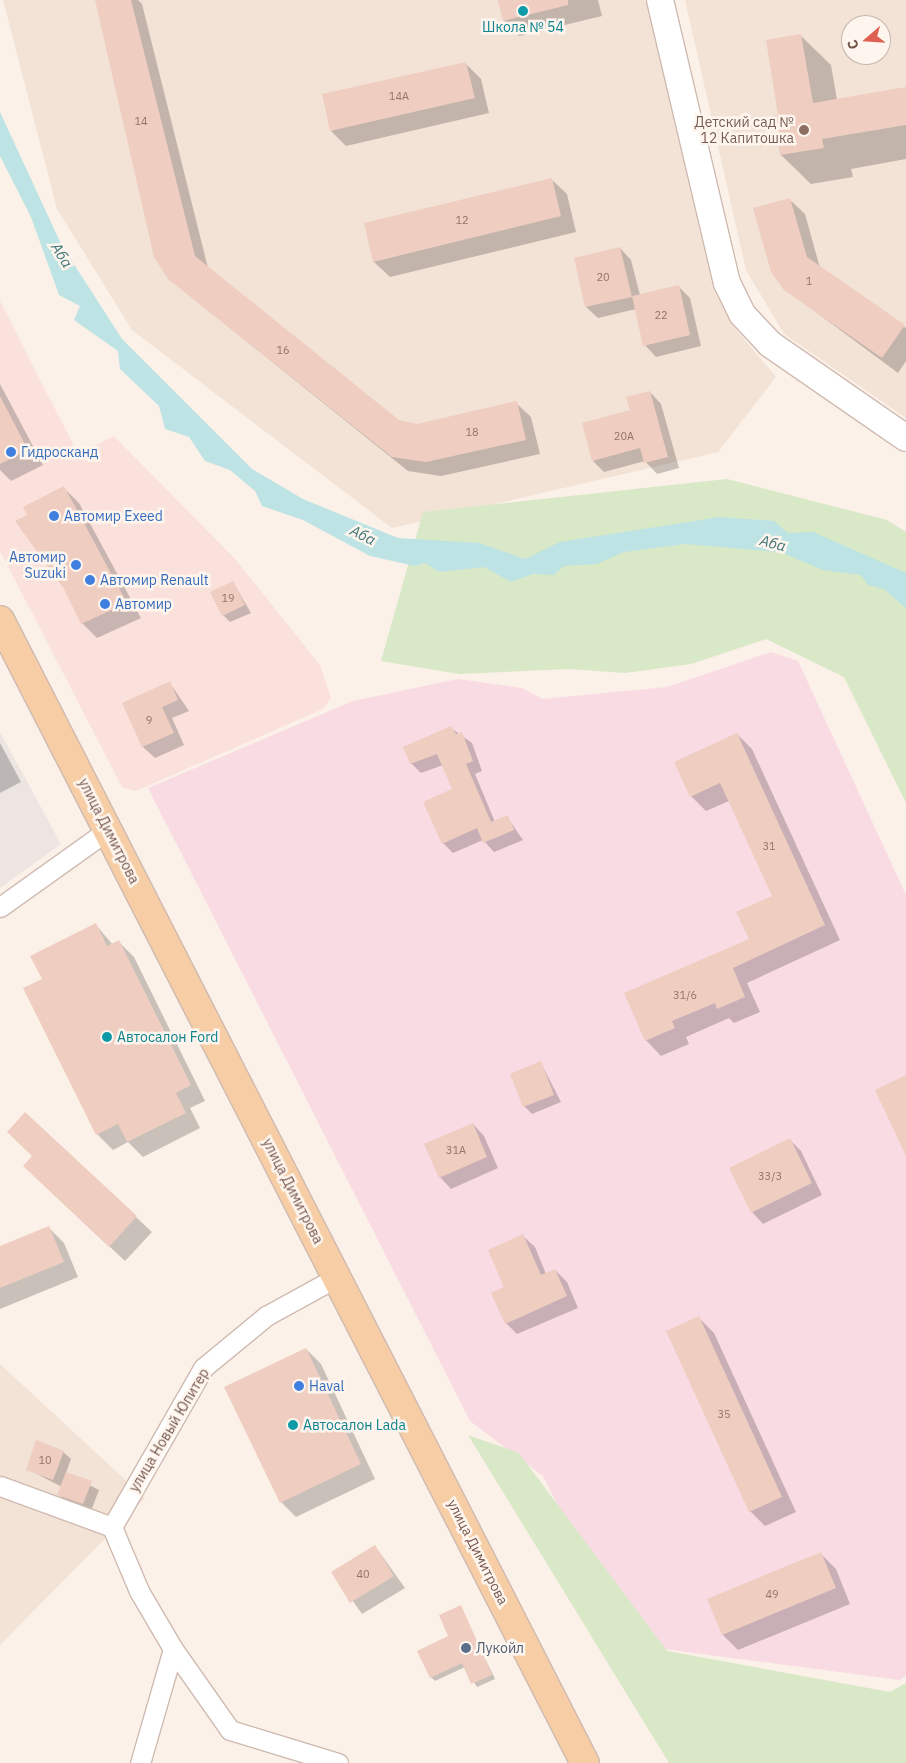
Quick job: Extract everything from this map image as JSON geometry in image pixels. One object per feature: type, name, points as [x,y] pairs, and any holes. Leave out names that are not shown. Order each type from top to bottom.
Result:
[{"type":"main road","name":"улица Димитрова","points":[[0,620],[583,1762]]},
{"type":"street","points":[[660,0],[727,283],[742,314],[770,344],[906,438]]},
{"type":"street","points":[[0,906],[108,830]]},
{"type":"street","name":"улица Новый Юпитер","points":[[112,1527],[203,1368],[266,1316],[337,1277]]},
{"type":"street","points":[[0,1486],[112,1527],[139,1591],[173,1649],[230,1730],[338,1763]]},
{"type":"street","points":[[140,1763],[173,1649]]},
{"type":"shaded area","points":[[3,0],[651,0],[720,290],[733,326],[776,377],[718,452],[392,528],[132,330],[57,209]]},
{"type":"shaded area","points":[[685,0],[906,0],[906,418],[784,334],[746,270]]},
{"type":"shaded area","points":[[0,301],[78,454],[114,436],[236,560],[320,665],[331,698],[323,709],[136,791],[122,787],[0,551]]},
{"type":"shaded area","points":[[771,652],[798,661],[906,895],[906,1676],[899,1680],[627,1644],[543,1476],[470,1421],[148,788],[353,701],[458,679],[522,688],[542,699],[667,687]]},
{"type":"shaded area","points":[[0,732],[61,844],[0,888]]},
{"type":"shaded area","points":[[0,1364],[145,1498],[0,1645]]},
{"type":"green space","points":[[727,479],[887,520],[906,532],[906,803],[844,677],[766,639],[691,664],[625,673],[569,669],[459,674],[381,661],[423,512]]},
{"type":"green space","points":[[468,1435],[519,1453],[667,1651],[890,1692],[906,1683],[906,1763],[669,1763]]},
{"type":"water","name":"Аба","points":[[0,112],[61,244],[122,339],[252,469],[303,499],[398,538],[479,543],[525,559],[560,542],[720,517],[774,521],[788,533],[813,532],[906,573],[906,608],[884,589],[868,585],[861,575],[823,570],[780,552],[685,544],[624,552],[597,564],[564,566],[554,575],[533,574],[511,582],[484,567],[439,572],[425,563],[415,566],[370,556],[303,520],[262,506],[255,491],[230,470],[205,461],[189,437],[165,429],[159,406],[120,369],[118,351],[74,320],[80,306],[59,295],[31,217],[0,156]]},
{"type":"building","points":[[95,0],[131,0],[195,256],[399,420],[417,424],[517,401],[526,440],[426,462],[392,457],[168,279],[154,257]]},
{"type":"building","name":"Школа № 54","points":[[498,0],[568,0],[568,5],[503,21]]},
{"type":"building","points":[[801,34],[813,103],[906,87],[906,125],[822,139],[824,148],[780,155],[773,116],[778,115],[766,40]]},
{"type":"building","points":[[466,62],[475,98],[330,131],[322,94]]},
{"type":"building","points":[[552,178],[561,216],[373,262],[364,223]]},
{"type":"building","points":[[790,198],[807,257],[905,325],[882,358],[784,290],[771,272],[753,208]]},
{"type":"building","points":[[620,247],[632,297],[585,307],[574,258]]},
{"type":"building","points":[[679,285],[690,335],[643,346],[632,296]]},
{"type":"building","points":[[650,391],[668,457],[644,463],[640,448],[592,461],[582,423],[630,410],[626,397]]},
{"type":"building","points":[[0,396],[28,450],[0,464]]},
{"type":"building","points":[[64,486],[127,603],[81,624],[64,589],[15,521],[27,515],[23,507]]},
{"type":"building","points":[[233,581],[245,605],[222,616],[210,592]]},
{"type":"building","points":[[170,681],[178,700],[162,707],[174,733],[142,747],[122,703]]},
{"type":"building","points":[[451,726],[456,734],[462,732],[473,761],[466,764],[491,822],[508,815],[514,830],[483,843],[477,828],[442,844],[423,802],[452,789],[437,754],[410,764],[403,747]]},
{"type":"building","points":[[737,733],[825,925],[733,968],[745,997],[717,1009],[715,1003],[672,1021],[675,1028],[645,1041],[624,993],[749,939],[736,912],[772,896],[720,783],[690,797],[674,762]]},
{"type":"building","name":"Автосалон Ford","points":[[96,923],[107,946],[119,940],[191,1085],[176,1093],[186,1113],[127,1142],[118,1124],[96,1135],[23,988],[42,979],[30,956]]},
{"type":"building","points":[[541,1061],[554,1095],[523,1107],[510,1074]]},
{"type":"building","points":[[906,1075],[906,1156],[875,1090]]},
{"type":"building","points":[[25,1112],[137,1216],[109,1247],[23,1166],[32,1156],[7,1132]]},
{"type":"building","points":[[473,1123],[487,1157],[439,1178],[424,1144]]},
{"type":"building","points":[[790,1138],[812,1183],[751,1213],[729,1168]]},
{"type":"building","points":[[49,1226],[64,1262],[0,1288],[0,1246]]},
{"type":"building","points":[[523,1234],[541,1275],[555,1269],[567,1296],[505,1324],[491,1293],[504,1287],[488,1250]]},
{"type":"building","points":[[699,1316],[782,1497],[749,1512],[666,1331]]},
{"type":"building","name":"Автосалон Lada","points":[[306,1348],[361,1464],[280,1503],[224,1387]]},
{"type":"building","points":[[36,1440],[64,1451],[53,1480],[26,1470]]},
{"type":"building","points":[[66,1472],[92,1481],[83,1504],[57,1495]]},
{"type":"building","points":[[375,1545],[394,1576],[350,1603],[331,1572]]},
{"type":"building","points":[[821,1552],[836,1588],[722,1635],[707,1599]]},
{"type":"building","points":[[461,1605],[492,1675],[471,1684],[462,1663],[430,1678],[417,1651],[448,1636],[439,1615]]},
{"type":"place","name":"Школа № 54","points":[[523,11]]},
{"type":"place","name":"Детский сад № 12 Капитошка","points":[[804,130]]},
{"type":"place","name":"Гидросканд","points":[[11,452]]},
{"type":"place","name":"Автомир Exeed","points":[[54,516]]},
{"type":"place","name":"Автомир Suzuki","points":[[76,565]]},
{"type":"place","name":"Автомир Renault","points":[[90,580]]},
{"type":"place","name":"Автомир","points":[[105,604]]},
{"type":"place","name":"Автосалон Ford","points":[[107,1037]]},
{"type":"place","name":"Haval","points":[[299,1386]]},
{"type":"place","name":"Автосалон Lada","points":[[293,1425]]},
{"type":"place","name":"Лукойл","points":[[466,1648]]}]
